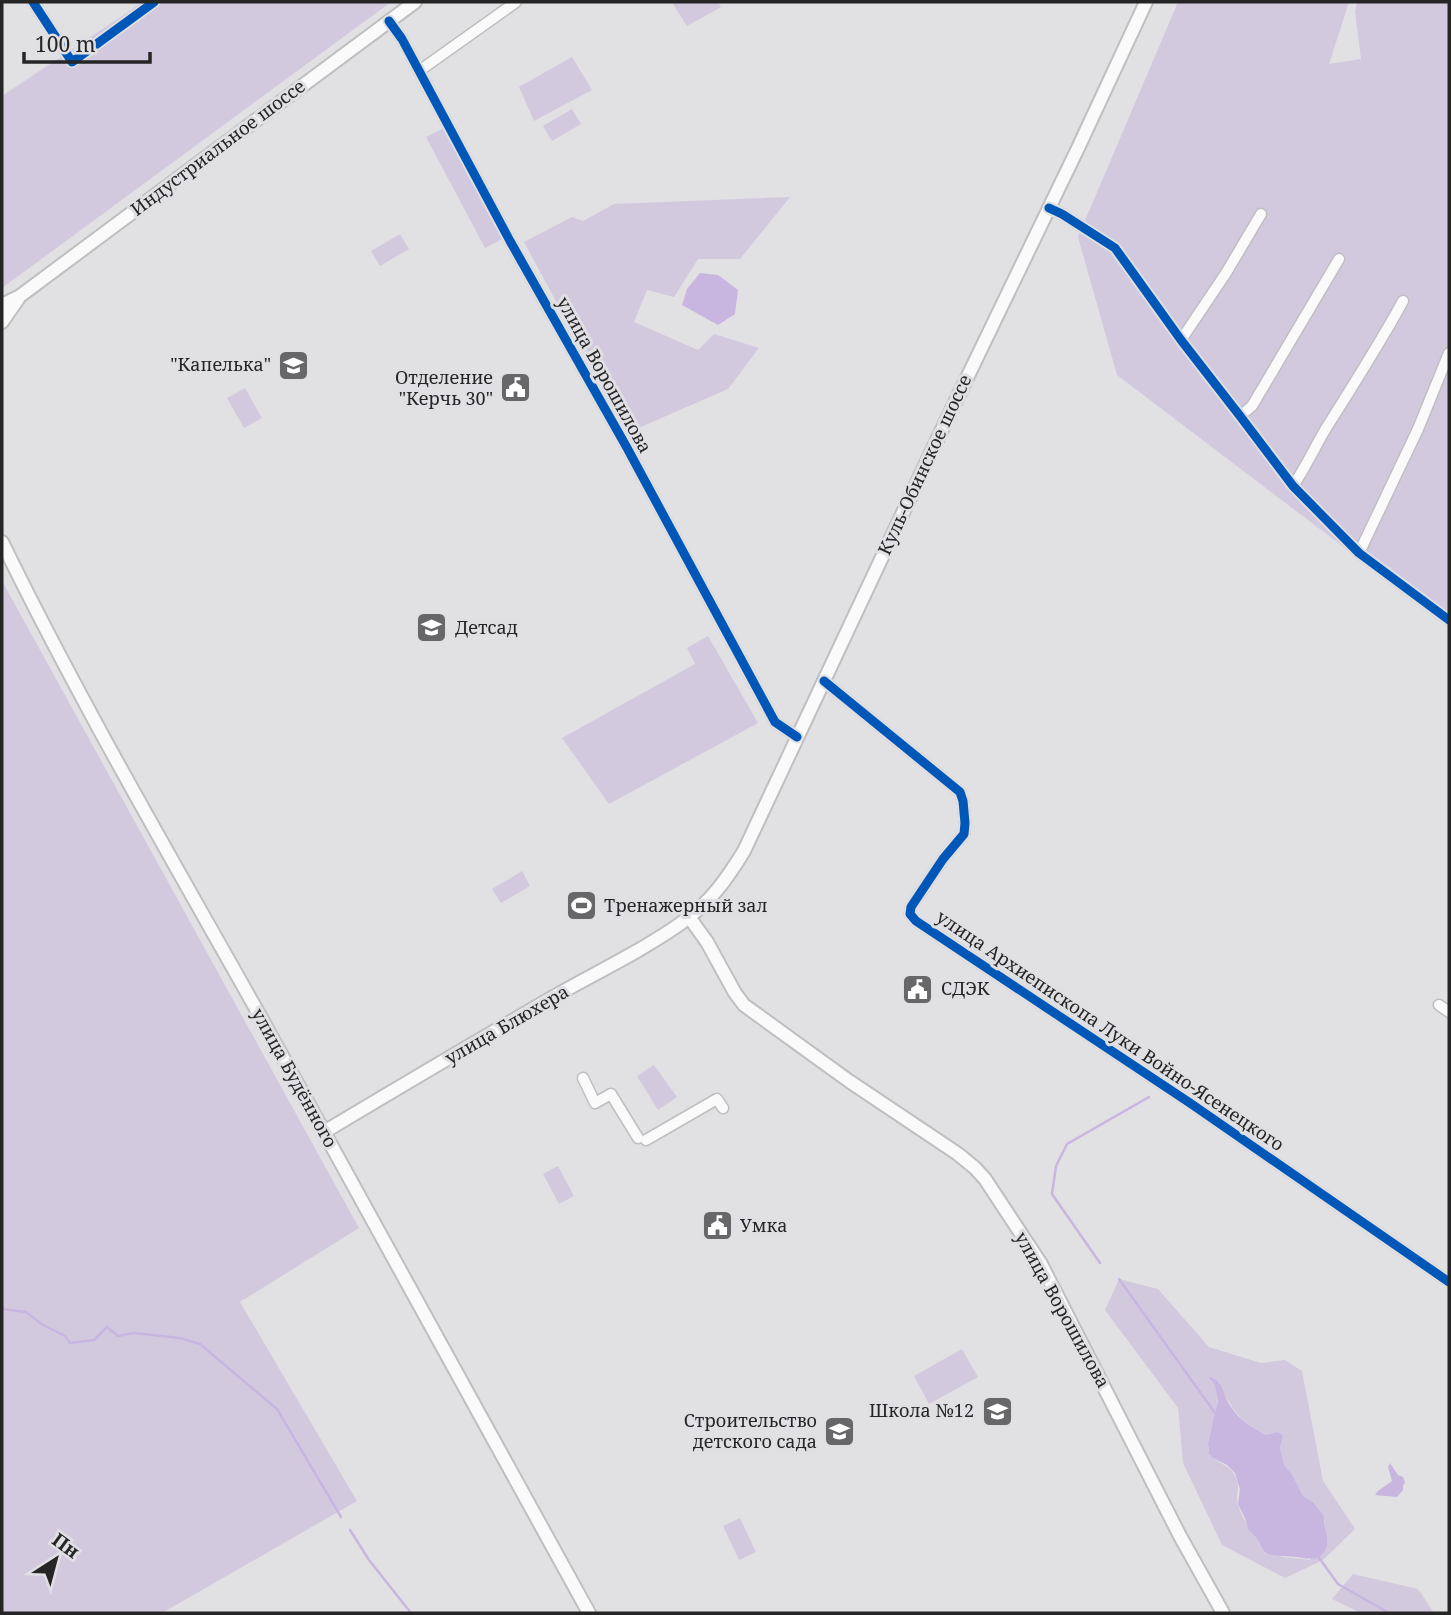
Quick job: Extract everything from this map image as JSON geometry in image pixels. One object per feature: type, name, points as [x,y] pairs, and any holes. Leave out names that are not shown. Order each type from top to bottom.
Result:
[{"type":"main road","name":"Индустриальное шоссе","points":[[20,296],[415,2]]},
{"type":"main road","name":"Куль-Обинское шоссе","points":[[690,917],[716,891],[744,851],[1146,2]]},
{"type":"main road","points":[[2,305],[20,296]]},
{"type":"main road","points":[[2,322],[20,296]]},
{"type":"main road","name":"улица Будённого","points":[[2,542],[138,800],[589,1613]]},
{"type":"main road","name":"улица Блюхера","points":[[324,1132],[654,941],[690,917]]},
{"type":"main road","name":"улица Ворошилова","points":[[690,917],[744,1005],[849,1081],[958,1154],[985,1179],[1041,1264],[1180,1536],[1223,1613]]},
{"type":"street","points":[[33,2],[72,62],[154,2]]},
{"type":"street","points":[[419,71],[516,2]]},
{"type":"street","name":"улица Ворошилова","points":[[389,22],[401,37],[775,722],[797,737]]},
{"type":"street","points":[[1049,208],[1115,248],[1181,340],[1293,486],[1359,553],[1449,620]]},
{"type":"street","points":[[1181,340],[1261,214]]},
{"type":"street","points":[[1240,416],[1252,406],[1339,259]]},
{"type":"street","points":[[1293,486],[1403,301]]},
{"type":"street","points":[[1359,553],[1418,429],[1449,353]]},
{"type":"street","name":"улица Архиепископа Луки Войно-Ясенецкого","points":[[824,681],[960,792],[963,801],[964,834],[913,902],[910,914],[916,922],[1190,1102],[1449,1282]]},
{"type":"street","points":[[1439,1004],[1449,1012]]},
{"type":"street","points":[[583,1078],[595,1102],[611,1094],[642,1139],[717,1099],[723,1108]]},
{"type":"shaded area","points":[[143,2],[391,2],[2,288],[2,96]]},
{"type":"shaded area","points":[[672,2],[718,2],[721,7],[687,26]]},
{"type":"shaded area","points":[[1178,2],[1349,2],[1329,64],[1361,59],[1355,12],[1357,2],[1449,2],[1449,627],[1117,375],[1078,237]]},
{"type":"shaded area","points":[[572,57],[592,90],[534,121],[519,87]]},
{"type":"shaded area","points":[[572,109],[581,124],[552,141],[543,126]]},
{"type":"shaded area","points":[[446,127],[504,238],[485,248],[426,137]]},
{"type":"shaded area","points":[[790,197],[740,259],[698,259],[674,297],[647,290],[634,322],[698,350],[714,334],[759,348],[728,389],[627,433],[524,242],[572,217],[583,221],[614,204]]},
{"type":"shaded area","points":[[400,234],[409,249],[380,266],[371,251]]},
{"type":"shaded area","points":[[700,273],[718,275],[738,290],[735,314],[718,325],[682,305],[687,289]]},
{"type":"shaded area","points":[[245,388],[262,418],[244,428],[227,398]]},
{"type":"shaded area","points":[[2,581],[359,1228],[240,1302],[357,1501],[162,1613],[2,1613]]},
{"type":"shaded area","points":[[708,636],[758,723],[609,804],[562,738],[695,664],[687,648]]},
{"type":"shaded area","points":[[522,871],[530,886],[501,903],[492,889]]},
{"type":"shaded area","points":[[654,1065],[677,1097],[658,1110],[637,1076]]},
{"type":"shaded area","points":[[558,1166],[574,1196],[559,1204],[543,1174]]},
{"type":"shaded area","points":[[1119,1279],[1158,1289],[1209,1347],[1261,1363],[1285,1360],[1302,1371],[1323,1481],[1355,1529],[1323,1560],[1285,1578],[1222,1545],[1183,1463],[1178,1408],[1105,1310]],"holes":[[[1218,1381],[1237,1413],[1249,1424],[1266,1435],[1277,1432],[1284,1465],[1292,1474],[1303,1496],[1313,1502],[1324,1516],[1325,1528],[1310,1560],[1283,1557],[1262,1543],[1241,1512],[1237,1501],[1238,1483],[1234,1474],[1209,1453],[1208,1443],[1216,1412],[1215,1385]]]},
{"type":"shaded area","points":[[962,1349],[978,1377],[929,1404],[914,1376]]},
{"type":"shaded area","points":[[1208,1377],[1220,1384],[1238,1416],[1256,1430],[1266,1435],[1277,1432],[1283,1435],[1280,1447],[1284,1465],[1292,1474],[1303,1496],[1313,1502],[1324,1516],[1327,1544],[1320,1557],[1268,1554],[1248,1529],[1238,1504],[1240,1489],[1235,1473],[1209,1454],[1208,1443],[1218,1401],[1215,1385]]},
{"type":"shaded area","points":[[1390,1463],[1398,1475],[1403,1477],[1403,1490],[1397,1497],[1375,1495],[1392,1481],[1388,1467]]},
{"type":"shaded area","points":[[740,1518],[756,1552],[739,1560],[723,1526]]},
{"type":"shaded area","points":[[1353,1574],[1418,1589],[1434,1613],[1361,1613],[1332,1599]]},
{"type":"waterway","points":[[1100,1263],[1052,1194],[1056,1166],[1067,1144],[1149,1097]]},
{"type":"waterway","points":[[1119,1279],[1215,1413]]},
{"type":"waterway","points":[[2,1309],[26,1312],[43,1325],[65,1336],[70,1343],[94,1340],[107,1327],[118,1336],[134,1333],[180,1338],[200,1344],[277,1409],[341,1517]]},
{"type":"waterway","points":[[350,1530],[369,1560],[411,1613]]},
{"type":"waterway","points":[[1317,1555],[1338,1584],[1389,1613]]},
{"type":"cycle path","points":[[33,2],[72,62],[154,2]]},
{"type":"cycle path","points":[[389,21],[402,39],[775,722],[797,737]]},
{"type":"cycle path","points":[[1049,208],[1115,248],[1181,340],[1293,486],[1359,553],[1449,620]]},
{"type":"cycle path","points":[[824,681],[960,792],[963,801],[964,834],[943,859],[911,907],[910,914],[916,921],[1190,1103],[1449,1282]]},
{"type":"place","name":"\"Капелька\"","points":[[294,365]]},
{"type":"place","name":"Отделение \"Керчь 30\"","points":[[516,388]]},
{"type":"place","name":"Детсад","points":[[432,628]]},
{"type":"place","name":"Тренажерный зал","points":[[581,906]]},
{"type":"place","name":"СДЭК","points":[[918,989]]},
{"type":"place","name":"Умка","points":[[717,1226]]},
{"type":"place","name":"Школа №12","points":[[997,1411]]},
{"type":"place","name":"Строительство детского сада","points":[[840,1431]]}]
